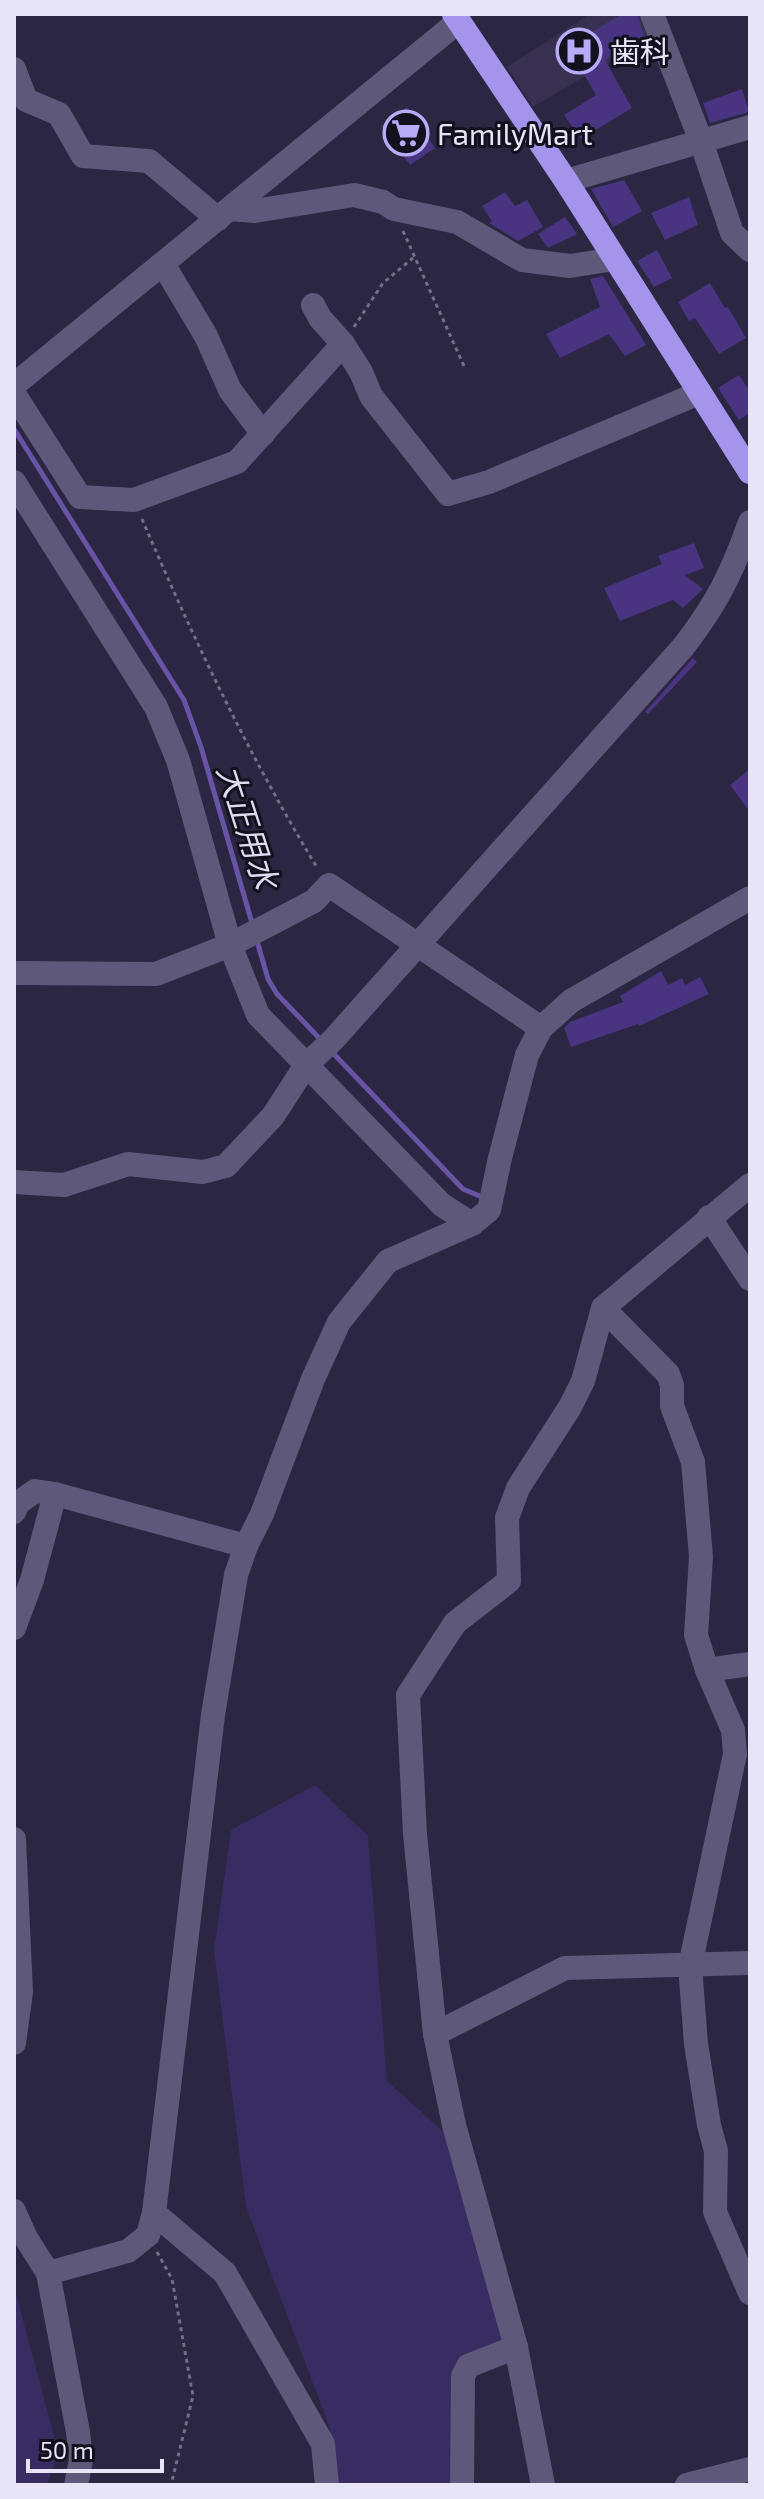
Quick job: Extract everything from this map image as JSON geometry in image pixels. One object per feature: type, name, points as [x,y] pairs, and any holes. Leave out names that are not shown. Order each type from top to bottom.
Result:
[{"type":"highway","points":[[457,18],[566,181],[750,472]]},
{"type":"street","points":[[652,14],[701,141],[732,233],[750,250]]},
{"type":"street","points":[[14,385],[457,18]]},
{"type":"street","points":[[14,69],[26,100],[59,114],[83,156],[149,161],[224,214],[354,195],[383,202],[394,209],[457,222],[522,260],[570,266],[614,259]]},
{"type":"street","points":[[566,181],[750,127]]},
{"type":"street","points":[[163,264],[206,336],[230,390],[263,434]]},
{"type":"street","points":[[313,305],[361,372],[371,396],[448,494],[489,482],[699,393]]},
{"type":"street","points":[[14,394],[80,497],[134,500],[237,462],[343,344]]},
{"type":"street","points":[[14,482],[156,707],[245,937],[258,1015],[318,1054],[442,1205],[472,1224]]},
{"type":"street","points":[[14,1182],[64,1185],[128,1164],[203,1172],[226,1166],[273,1116],[318,1054],[684,646],[712,608],[739,554],[750,522]]},
{"type":"street","points":[[14,973],[156,974],[245,937],[314,901],[329,885],[541,1028]]},
{"type":"street","points":[[48,2273],[128,2251],[151,2224],[213,1715],[236,1575],[313,1379],[339,1322],[388,1261],[472,1224],[489,1210],[527,1055],[541,1028],[571,1001],[750,898]]},
{"type":"street","points":[[543,2485],[516,2347],[454,2125],[435,2034],[415,1834],[408,1695],[455,1623],[509,1581],[507,1518],[518,1488],[583,1381],[603,1308],[750,1185]]},
{"type":"street","points":[[709,1217],[750,1279]]},
{"type":"street","points":[[603,1308],[668,1374],[672,1385],[672,1406],[693,1462],[701,1557],[696,1635],[707,1670],[733,1730],[735,1754],[690,1966],[696,2044],[716,2151],[715,2212],[750,2293]]},
{"type":"street","points":[[14,1512],[18,1503],[35,1491],[246,1546]]},
{"type":"street","points":[[14,1628],[32,1580],[55,1494]]},
{"type":"street","points":[[707,1670],[750,1664]]},
{"type":"street","points":[[14,1839],[21,1992],[14,2043]]},
{"type":"street","points":[[435,2034],[565,1968],[750,1963]]},
{"type":"street","points":[[14,2211],[26,2238],[48,2273],[78,2432],[81,2460],[76,2485]]},
{"type":"street","points":[[151,2224],[225,2273],[323,2444],[327,2485]]},
{"type":"street","points":[[462,2485],[463,2376],[468,2366],[516,2347]]},
{"type":"street","points":[[687,2485],[750,2469]]},
{"type":"path","points":[[394,209],[413,258],[464,366]]},
{"type":"path","points":[[343,344],[383,283],[413,258]]},
{"type":"path","points":[[134,500],[171,588],[270,785],[329,885]]},
{"type":"path","points":[[151,2224],[172,2279],[193,2396],[171,2485]]},
{"type":"shaded area","name":"歯科","points":[[590,14],[646,14],[654,36],[533,107],[507,67]]},
{"type":"shaded area","points":[[315,1785],[368,1836],[387,2081],[450,2138],[504,2342],[456,2362],[453,2485],[335,2485],[330,2428],[246,2207],[214,1950],[231,1830]]},
{"type":"shaded area","points":[[14,2286],[58,2451],[47,2485],[14,2485]]},
{"type":"building","points":[[622,14],[637,14],[644,36],[605,60],[632,108],[581,139],[564,115],[596,95],[568,47]]},
{"type":"building","points":[[742,89],[749,112],[710,123],[703,103]]},
{"type":"building","points":[[407,107],[435,148],[410,165],[381,126]]},
{"type":"building","points":[[624,180],[642,211],[613,227],[591,189]]},
{"type":"building","points":[[505,192],[515,206],[527,200],[543,227],[518,241],[489,223],[492,221],[482,206]]},
{"type":"building","points":[[689,197],[698,225],[665,240],[651,213]]},
{"type":"building","points":[[565,217],[577,234],[548,248],[538,234]]},
{"type":"building","points":[[657,250],[672,278],[654,287],[637,261]]},
{"type":"building","points":[[603,276],[646,345],[625,356],[609,334],[560,358],[546,334],[600,307],[590,279]]},
{"type":"building","points":[[710,283],[746,338],[719,354],[695,318],[689,321],[678,302]]},
{"type":"building","points":[[739,375],[750,392],[750,413],[739,420],[718,388]]},
{"type":"building","points":[[694,543],[704,568],[685,575],[703,589],[683,608],[673,600],[620,621],[604,588],[662,564],[658,556]]},
{"type":"building","points":[[693,658],[697,662],[648,714],[645,712]]},
{"type":"building","points":[[750,769],[750,812],[730,785]]},
{"type":"building","points":[[661,971],[668,985],[682,978],[685,985],[700,977],[709,994],[639,1026],[571,1047],[564,1028],[570,1022],[623,1002],[620,996]]},
{"type":"waterway","name":"大正用水","points":[[14,429],[184,700],[201,747],[252,923]]},
{"type":"waterway","name":"大正用水","points":[[257,941],[268,979],[277,994],[322,1041]]},
{"type":"waterway","name":"大正用水","points":[[331,1051],[463,1189],[482,1197]]},
{"type":"place","name":"歯科","points":[[579,51]]},
{"type":"place","name":"FamilyMart","points":[[406,133]]}]
